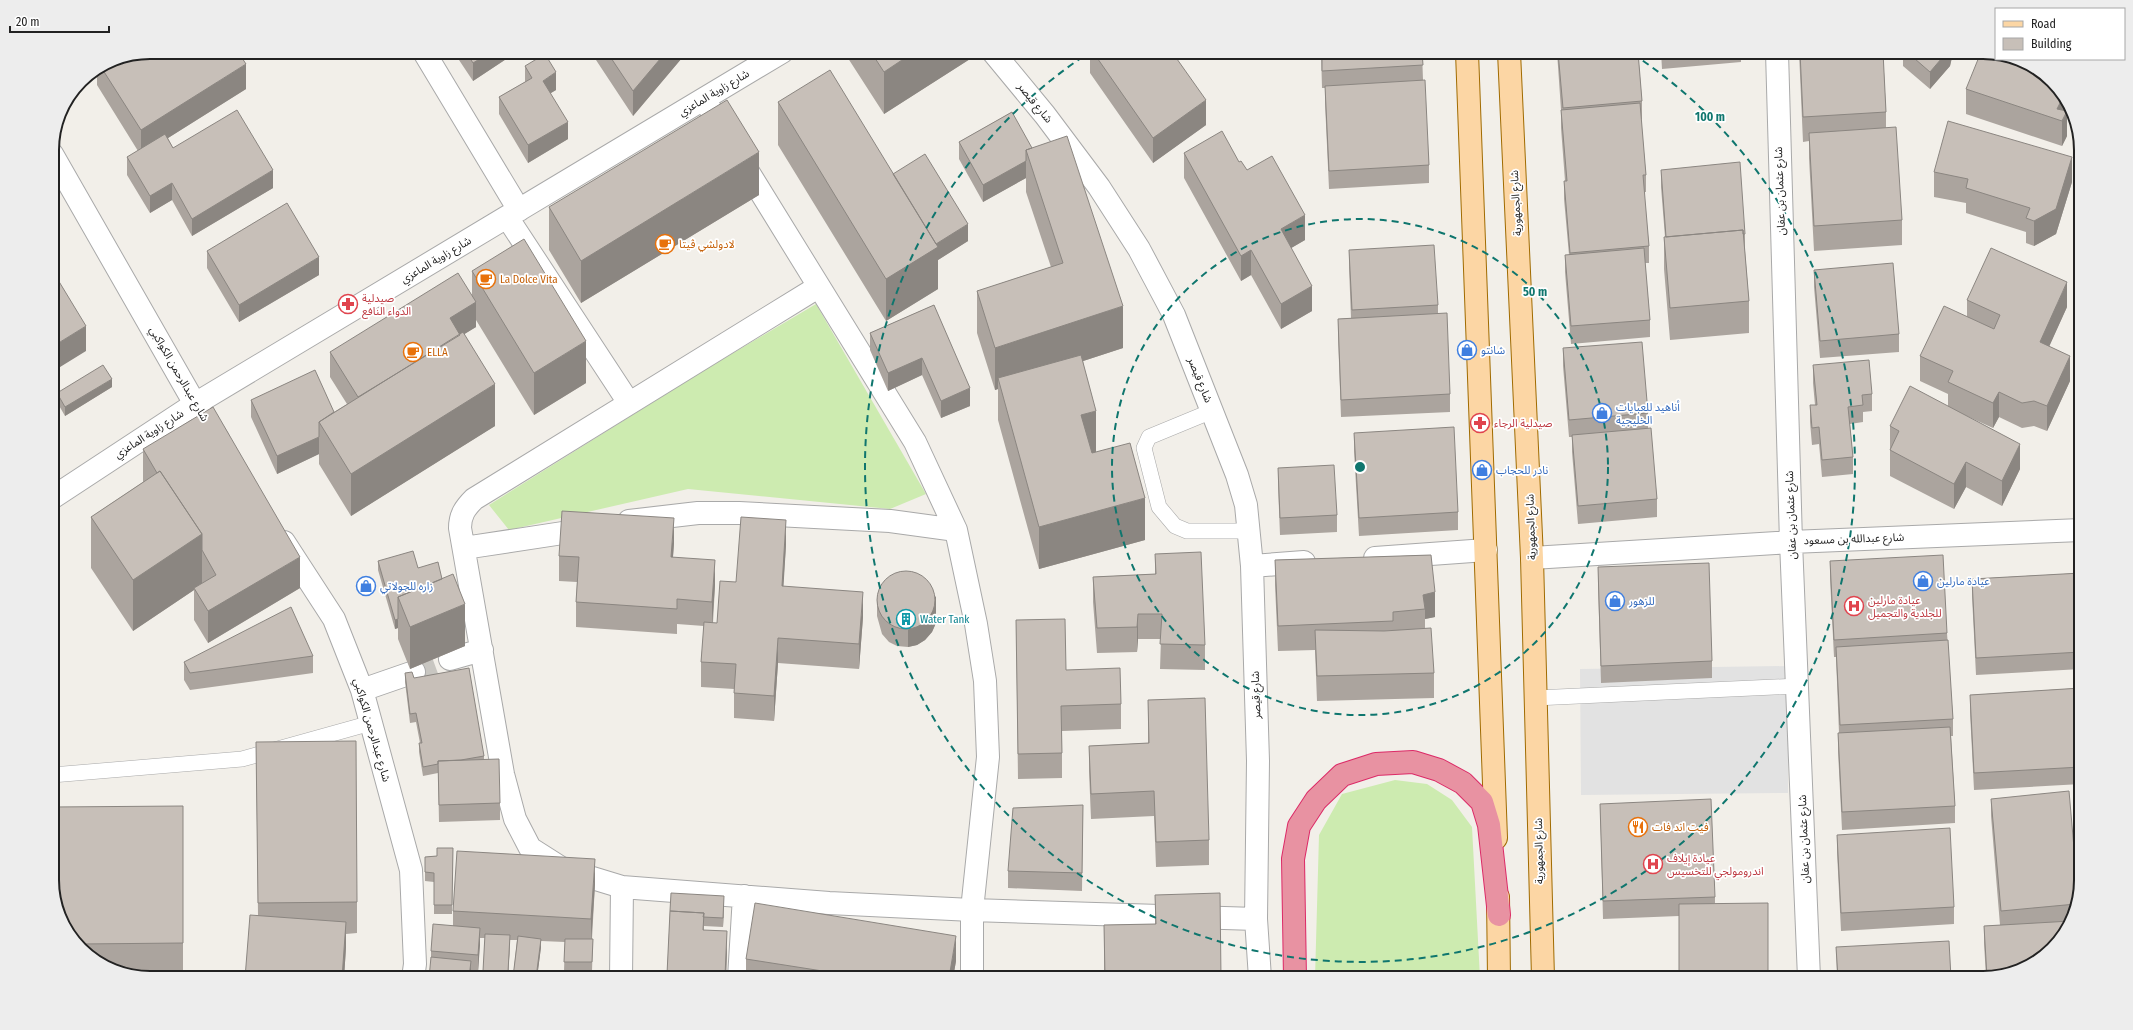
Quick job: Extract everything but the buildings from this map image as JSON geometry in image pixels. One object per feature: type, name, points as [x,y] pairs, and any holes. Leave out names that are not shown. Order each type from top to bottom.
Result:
[{"type":"highway","points":[[1295,971],[1293,859],[1299,826],[1316,800],[1342,775],[1376,764],[1413,762],[1439,770],[1463,783],[1482,802],[1489,825],[1499,915]]},
{"type":"main road","points":[[1468,59],[1499,915],[1499,971]]},
{"type":"main road","name":"شارع الجمهورية","points":[[1509,59],[1532,558],[1543,971]]},
{"type":"street","points":[[428,59],[513,214],[629,403]]},
{"type":"street","name":"شارع زاوية الماعزي","points":[[59,493],[195,404],[770,59]]},
{"type":"street","name":"شارع قيصر","points":[[999,59],[1045,115],[1099,187],[1139,249],[1174,315],[1237,475],[1246,504],[1252,566],[1258,762],[1256,919],[1260,971]]},
{"type":"street","name":"شارع عثمان بن عفان","points":[[1777,59],[1791,542],[1809,971]]},
{"type":"street","points":[[704,99],[818,287],[879,382],[915,442],[956,530],[976,624],[985,681],[988,757],[972,910],[972,971]]},
{"type":"street","name":"شارع عبدالرحمن الكواكبي","points":[[59,166],[195,404],[230,458]]},
{"type":"street","points":[[818,287],[474,500],[465,508],[460,528],[503,774],[515,819],[530,848],[564,869],[622,887],[828,903],[972,910],[1256,919]]},
{"type":"street","points":[[464,548],[676,515],[739,513],[890,521],[956,530]]},
{"type":"street","name":"شارع عبدالرحمن الكواكبي","points":[[273,525],[334,619],[362,690],[411,870],[415,964],[414,971]]},
{"type":"street","name":"شارع عبدالله بن مسعود","points":[[1532,558],[1791,542],[2074,530]]},
{"type":"street","points":[[1353,559],[1486,550]]},
{"type":"street","points":[[1252,566],[1322,561]]},
{"type":"street","points":[[450,659],[482,650]]},
{"type":"street","points":[[362,690],[414,672]]},
{"type":"street","points":[[621,971],[622,887]]},
{"type":"street","points":[[739,971],[744,896]]},
{"type":"lane","points":[[1212,411],[1149,437],[1144,448],[1159,507],[1175,526],[1187,531],[1249,531]]},
{"type":"lane","points":[[1535,698],[1798,686]]},
{"type":"lane","points":[[59,774],[242,759],[371,723]]},
{"type":"green space","points":[[816,304],[926,494],[890,509],[688,489],[509,530],[489,505],[701,372]]},
{"type":"green space","points":[[1395,780],[1427,784],[1452,800],[1472,827],[1480,971],[1315,971],[1319,835],[1342,794]]},
{"type":"shaded area","points":[[1788,666],[1788,793],[1581,795],[1580,669]]},
{"type":"tunnel","points":[[414,672],[450,659]]},
{"type":"place","name":"لادولشي ڤيتا","points":[[665,244]]},
{"type":"place","name":"La Dolce Vita","points":[[486,279]]},
{"type":"place","name":"صيدلية الدواء النافع","points":[[348,304]]},
{"type":"place","name":"شانتو","points":[[1467,350]]},
{"type":"place","name":"ELLA","points":[[413,352]]},
{"type":"place","name":"أناهيد للعبايات الخليجية","points":[[1602,413]]},
{"type":"place","name":"صيدلية الرجاء","points":[[1480,423]]},
{"type":"place","name":"نادر للحجاب","points":[[1482,470]]},
{"type":"place","name":"عيادة مارلين","points":[[1923,581]]},
{"type":"place","name":"زاره للجولاتي","points":[[366,586]]},
{"type":"place","name":"للزهور","points":[[1615,601]]},
{"type":"place","name":"عيادة مارلين للجلدية والتجميل","points":[[1854,606]]},
{"type":"place","name":"Water Tank","points":[[906,619]]},
{"type":"place","name":"فيت اند فات","points":[[1638,827]]},
{"type":"place","name":"عيادة إيلاف اندرومولجي للتخسيس","points":[[1653,864]]}]
